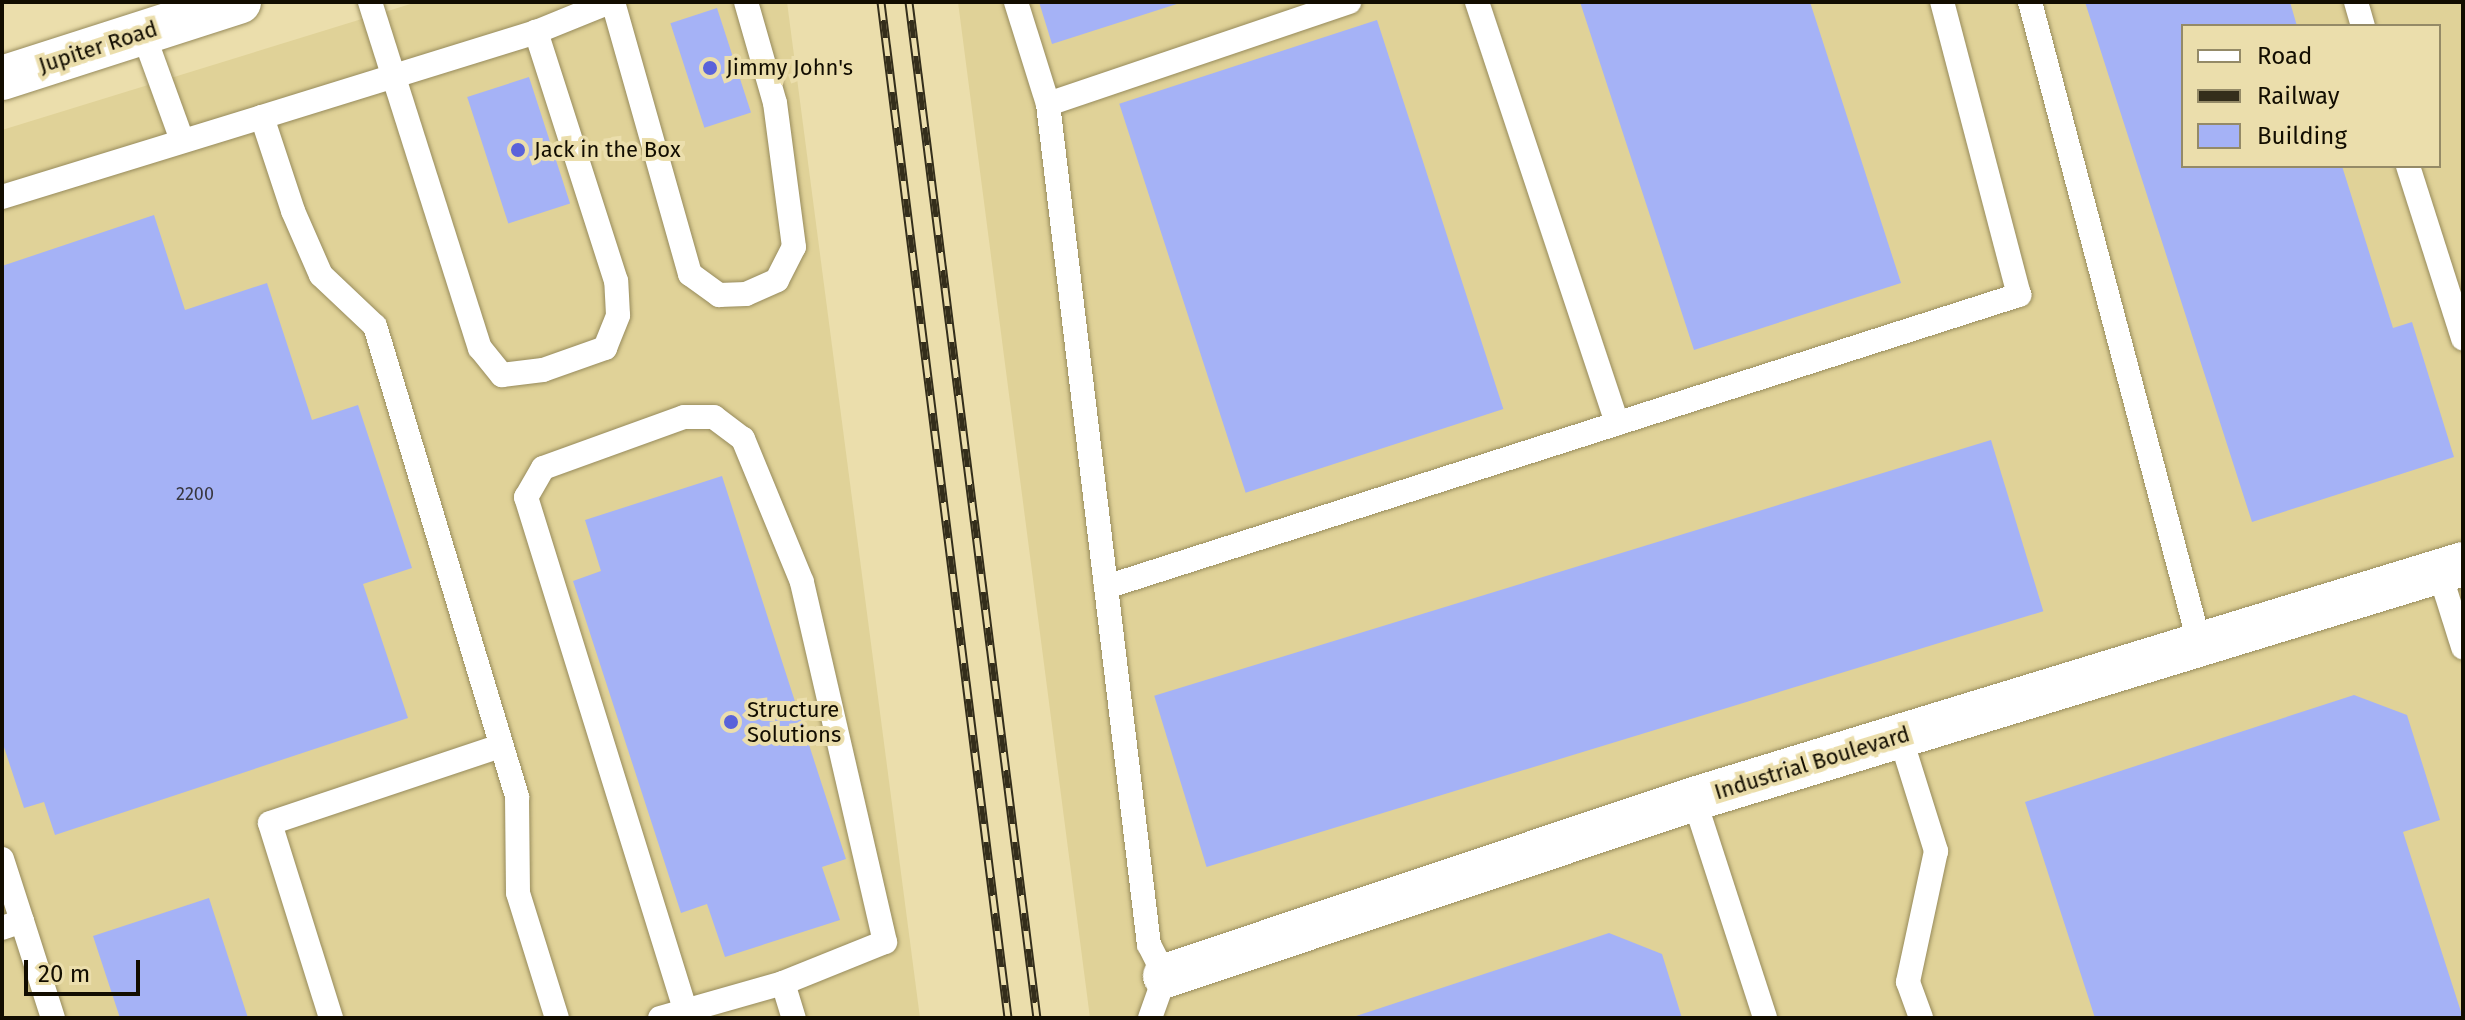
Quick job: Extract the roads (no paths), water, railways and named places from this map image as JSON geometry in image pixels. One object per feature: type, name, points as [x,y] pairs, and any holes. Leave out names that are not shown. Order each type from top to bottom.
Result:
[{"type":"street","name":"Jupiter Road","points":[[2,78],[138,17],[239,2]]},
{"type":"street","name":"Industrial Boulevard","points":[[1165,976],[1694,799],[2452,569]]},
{"type":"lane","points":[[370,2],[480,348],[502,375],[543,370],[605,348],[618,315],[616,281],[536,32]]},
{"type":"lane","points":[[2,197],[536,32],[611,2],[690,274],[719,295],[746,294],[777,280],[794,247],[775,103],[746,2]]},
{"type":"lane","points":[[1016,2],[1048,104],[1149,945],[1165,976],[1150,1018]]},
{"type":"lane","points":[[1048,104],[1349,2]]},
{"type":"lane","points":[[1477,2],[1617,423]]},
{"type":"lane","points":[[1106,587],[2019,295],[1942,2]]},
{"type":"lane","points":[[2030,2],[2200,646]]},
{"type":"lane","points":[[2356,2],[2362,24]]},
{"type":"lane","points":[[138,17],[182,140]]},
{"type":"lane","points":[[262,117],[293,211],[321,275],[375,326],[517,797],[518,893],[557,1018]]},
{"type":"lane","points":[[2409,168],[2463,338]]},
{"type":"lane","points":[[660,1018],[783,983],[885,942],[802,582],[743,439],[714,417],[684,417],[543,468],[526,497],[685,1009]]},
{"type":"lane","points":[[2452,569],[2463,647]]},
{"type":"lane","points":[[1900,736],[1936,851],[1908,982],[1921,1018]]},
{"type":"lane","points":[[331,1018],[270,823],[500,746]]},
{"type":"lane","points":[[1694,799],[1765,1018]]},
{"type":"lane","points":[[2,859],[12,924],[53,1018]]},
{"type":"lane","points":[[783,983],[794,1018]]},
{"type":"railway","points":[[881,2],[1008,1018]]},
{"type":"railway","points":[[909,2],[1037,1018]]},
{"type":"place","name":"Jimmy John's","points":[[710,68]]},
{"type":"place","name":"Jack in the Box","points":[[518,150]]},
{"type":"place","name":"Structure Solutions","points":[[731,722]]}]
